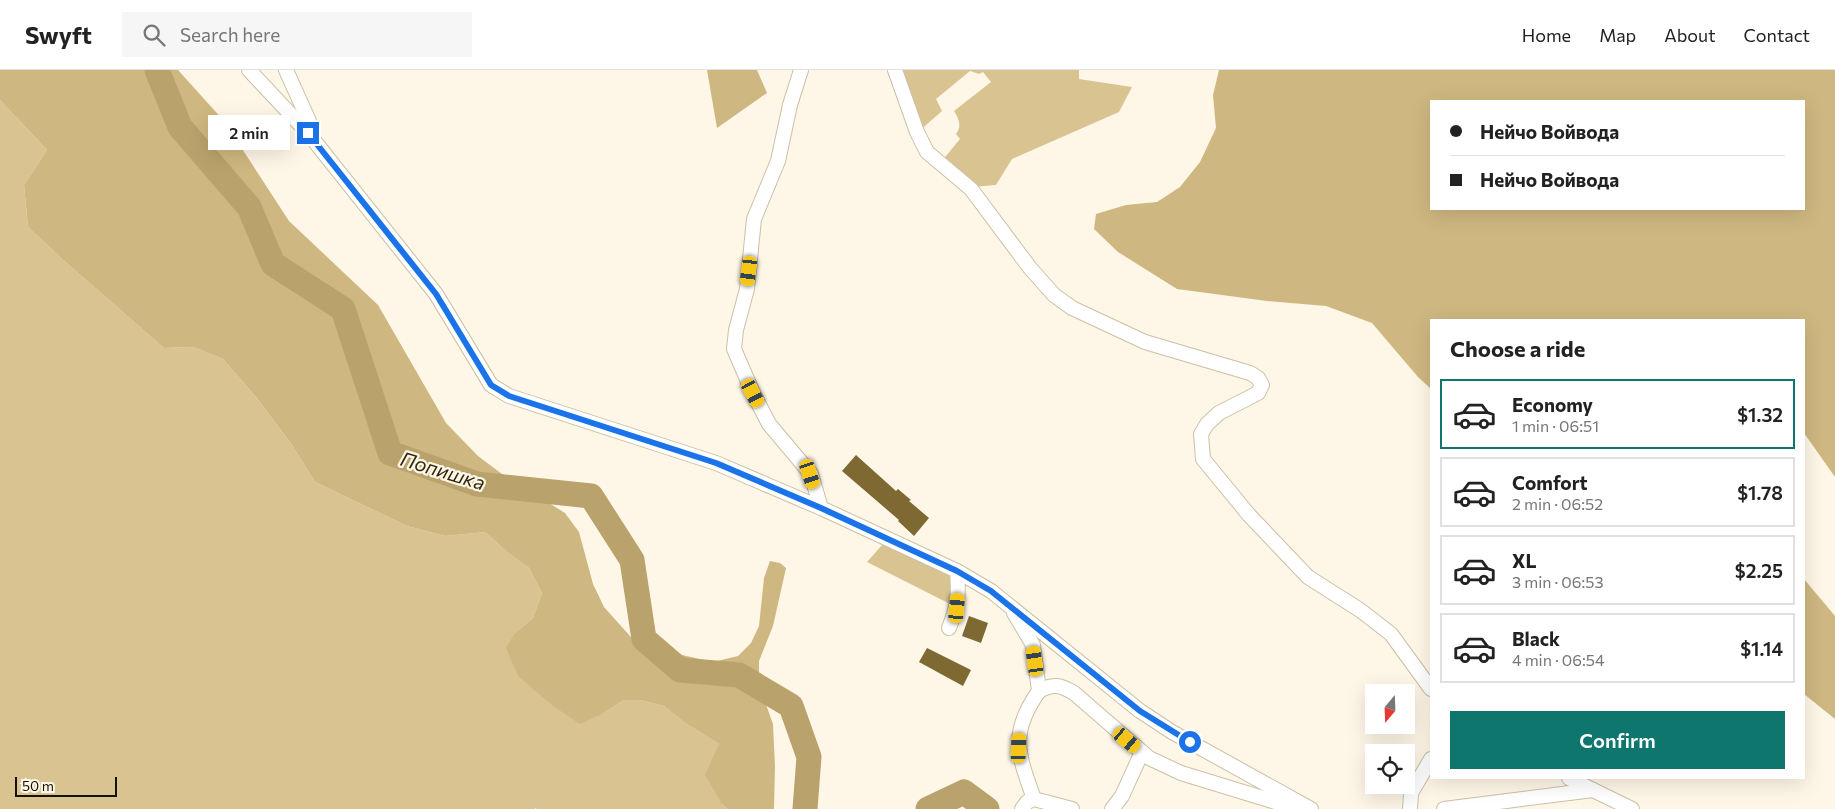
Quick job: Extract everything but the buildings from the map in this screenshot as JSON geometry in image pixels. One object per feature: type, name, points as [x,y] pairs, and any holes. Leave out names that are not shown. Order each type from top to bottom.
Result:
[{"type":"street","points":[[249,70],[308,133],[436,294],[491,385],[509,396],[716,463],[821,508],[957,571],[991,591],[1140,711],[1172,732],[1311,809]]},
{"type":"street","points":[[286,70],[309,121],[308,133]]},
{"type":"street","points":[[801,70],[790,105],[778,162],[754,219],[747,289],[736,330],[734,349],[769,424],[810,474],[821,508]]},
{"type":"street","points":[[895,70],[917,132],[927,152],[971,189],[1030,268],[1054,295],[1072,308],[1145,342],[1258,378],[1262,384],[1258,393],[1219,413],[1207,424],[1201,434],[1203,459],[1249,514],[1308,577],[1360,610],[1391,634],[1430,689]]},
{"type":"street","points":[[949,628],[957,608],[957,571]]},
{"type":"street","points":[[1009,606],[1033,645],[1039,691]]},
{"type":"street","points":[[1034,799],[1024,772],[1019,748],[1020,731],[1023,718],[1039,691],[1048,686],[1057,685],[1074,693],[1149,758],[1181,772],[1282,804],[1306,809]]},
{"type":"street","points":[[1112,809],[1122,796],[1142,752]]},
{"type":"street","points":[[1410,809],[1411,793],[1430,761]]},
{"type":"street","points":[[1571,779],[1632,809]]},
{"type":"street","points":[[1444,809],[1593,790]]},
{"type":"street","points":[[1022,809],[1027,802],[1034,799],[1072,809]]},
{"type":"shaded area","points":[[0,70],[178,70],[224,121],[289,221],[378,305],[446,423],[478,456],[502,474],[565,513],[579,532],[593,584],[604,607],[638,645],[713,662],[738,656],[751,643],[759,626],[764,578],[770,561],[780,563],[786,568],[773,626],[759,661],[759,685],[773,724],[775,766],[774,809],[728,809],[722,804],[705,775],[719,744],[685,723],[664,706],[640,700],[624,700],[604,713],[580,724],[553,706],[518,676],[506,648],[515,633],[533,618],[542,593],[529,568],[507,552],[485,532],[445,536],[407,526],[315,482],[292,445],[256,397],[223,359],[193,347],[164,348],[28,227],[24,185],[47,150],[0,100]]},
{"type":"shaded area","points":[[707,70],[757,70],[767,93],[717,128]]},
{"type":"shaded area","points":[[893,70],[1079,70],[1079,79],[1132,87],[1119,112],[1012,159],[996,185],[972,187],[941,162],[960,139],[956,134],[959,122],[954,111],[991,82],[983,72],[979,74],[970,71],[936,99],[942,111],[918,132]]},
{"type":"shaded area","points":[[1219,70],[1835,70],[1835,477],[1805,434],[1805,319],[1430,319],[1430,388],[1418,377],[1372,323],[1326,306],[1267,301],[1177,289],[1118,252],[1094,229],[1096,214],[1126,205],[1157,202],[1180,187],[1200,162],[1216,128],[1213,95]]},
{"type":"shaded area","points":[[0,100],[47,150],[24,185],[28,227],[164,348],[193,347],[223,359],[256,397],[292,445],[315,482],[407,526],[445,536],[485,532],[507,552],[529,568],[542,593],[533,618],[515,633],[604,713],[624,700],[640,700],[664,706],[685,723],[719,744],[722,804],[728,809],[0,809]]},
{"type":"shaded area","points":[[883,544],[952,575],[952,605],[867,562]]},
{"type":"shaded area","points":[[1805,580],[1835,616],[1835,719],[1805,695]]},
{"type":"waterway","name":"Попишка","points":[[157,70],[180,127],[249,207],[273,264],[343,309],[390,453],[477,484],[591,496],[632,560],[644,639],[680,670],[739,675],[791,706],[809,757],[805,809]]},
{"type":"waterway","name":"Попишка","points":[[159,75],[162,70]]},
{"type":"waterway","name":"Попишка","points":[[928,809],[964,792],[987,809]]},
{"type":"route","points":[[308,133],[436,294],[491,385],[509,396],[716,463],[821,508],[957,571],[991,591],[1140,711],[1190,742]]}]
